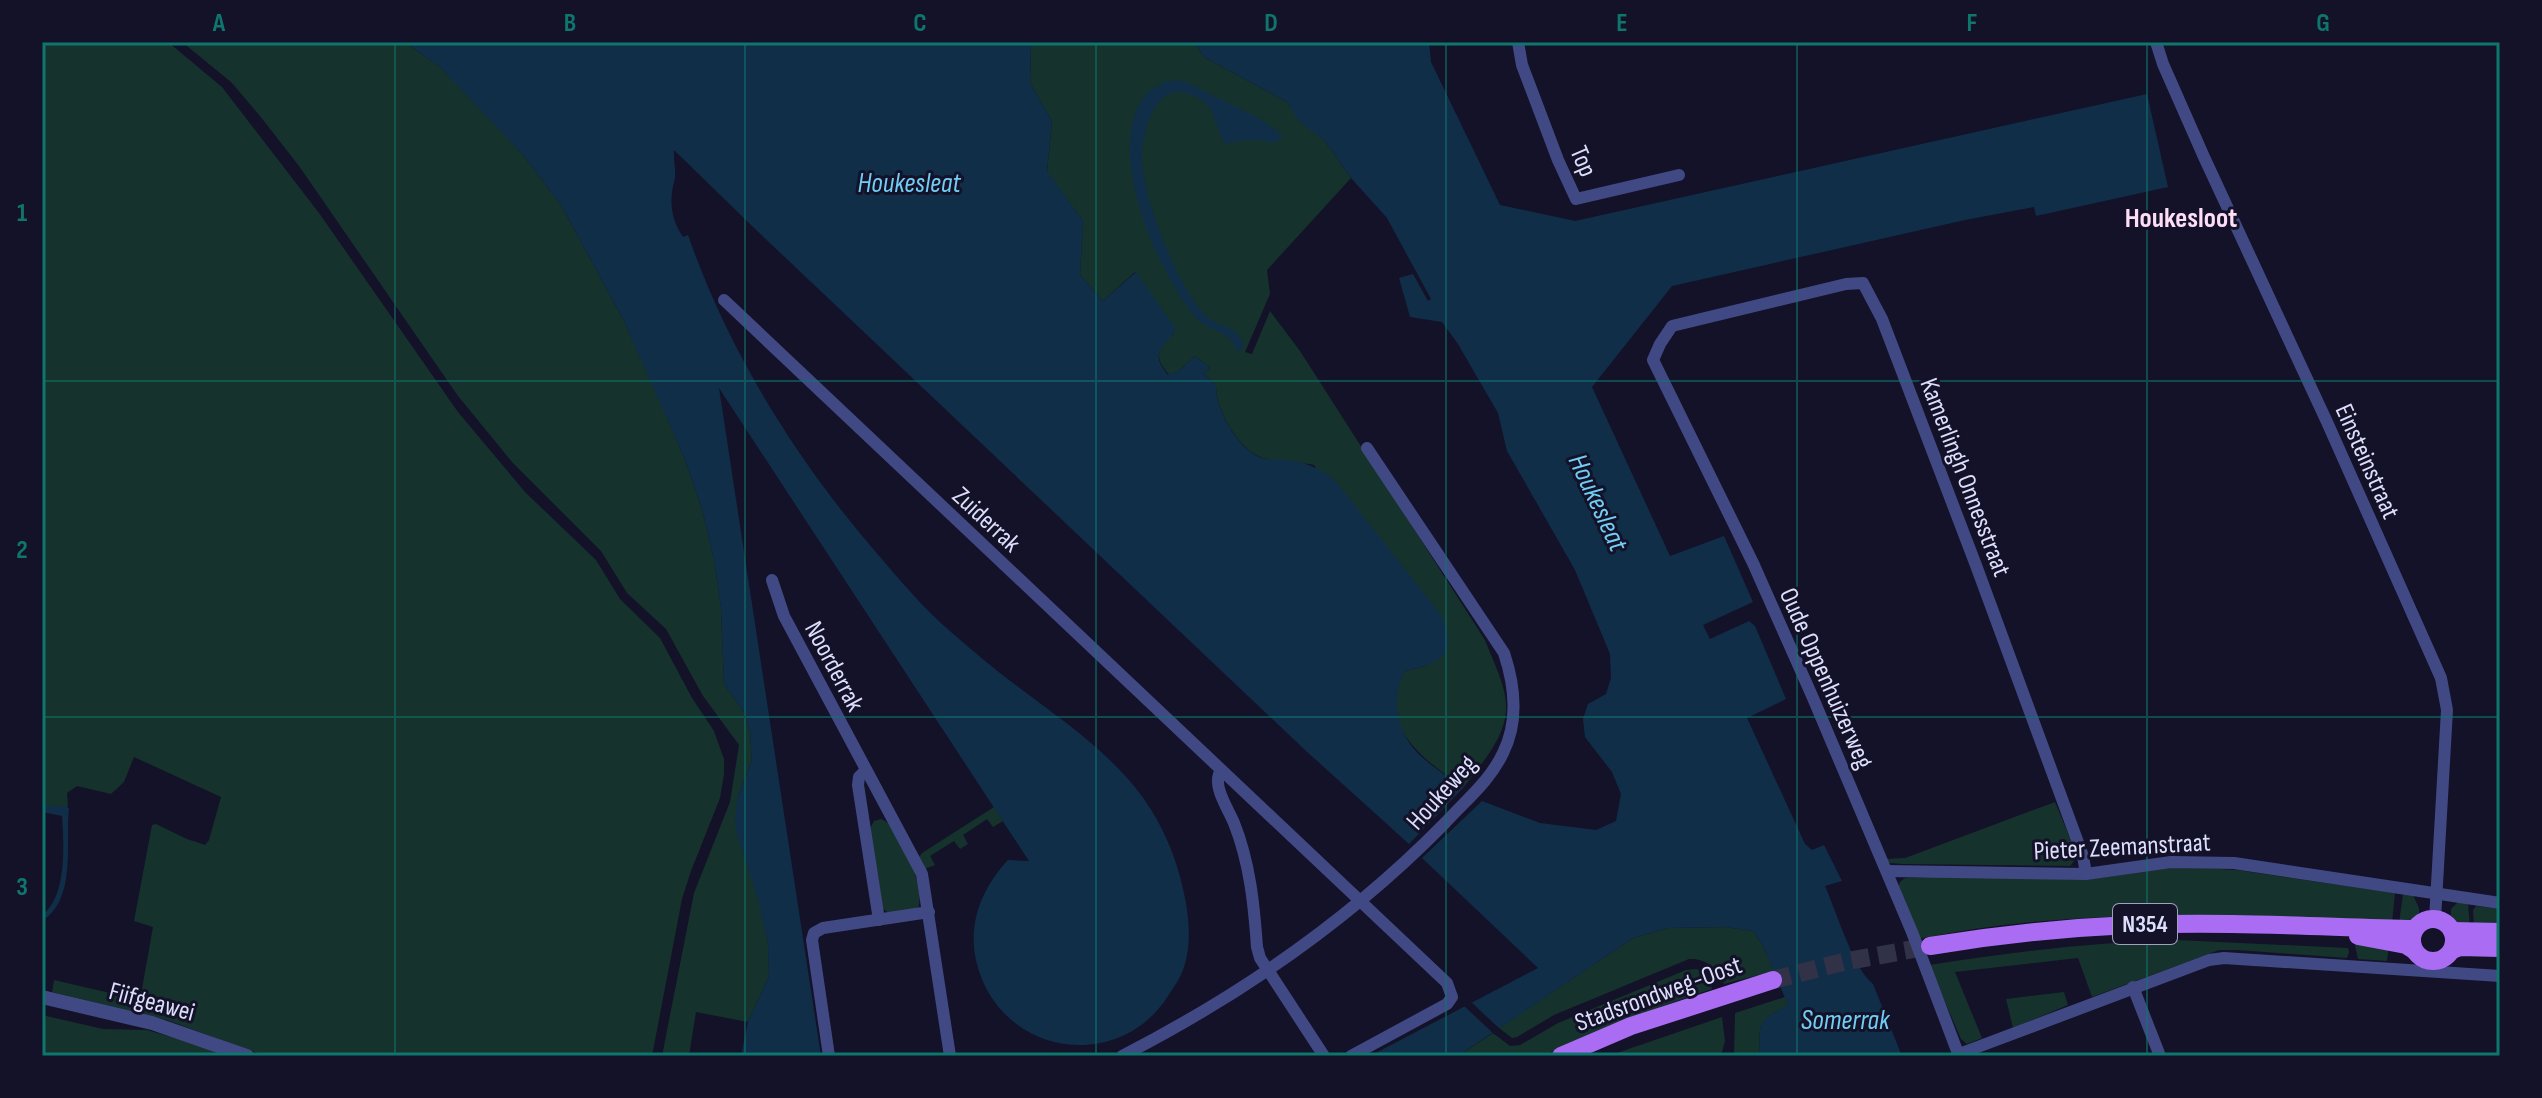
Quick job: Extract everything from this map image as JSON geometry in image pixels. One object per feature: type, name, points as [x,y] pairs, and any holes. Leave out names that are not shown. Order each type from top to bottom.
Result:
[{"type":"main road","name":"N354","points":[[1930,946],[2026,932],[2130,925],[2202,923],[2415,929],[2423,922],[2435,919]]},
{"type":"main road","points":[[2435,919],[2445,923],[2452,931],[2452,950]]},
{"type":"main road","name":"N354","points":[[2320,928],[2394,942],[2433,961],[2444,958],[2460,947],[2500,948]]},
{"type":"main road","points":[[2414,950],[2412,941],[2415,929]]},
{"type":"main road","points":[[2452,931],[2500,932]]},
{"type":"main road","name":"Stadsrondweg-Oost","points":[[1561,1056],[1631,1026],[1773,980]]},
{"type":"street","name":"Top","points":[[1518,42],[1522,65],[1576,199],[1679,175]]},
{"type":"street","name":"Einsteinstraat","points":[[2156,42],[2204,157],[2441,678],[2447,710],[2435,919]]},
{"type":"street","name":"Kamerlingh Onnesstraat","points":[[1672,326],[1846,284],[1863,283],[1882,319],[1977,568],[2083,856],[2086,874]]},
{"type":"street","name":"Zuiderrak","points":[[724,300],[1447,983],[1452,997],[1438,1010],[1351,1056]]},
{"type":"street","name":"Oude Oppenhuizerweg","points":[[1672,326],[1653,360],[1753,563],[1887,871],[1959,1055]]},
{"type":"street","name":"Houkeweg","points":[[1122,1056],[1269,971],[1361,901],[1416,853],[1486,779],[1502,754],[1514,715],[1513,684],[1504,653],[1367,448]]},
{"type":"street","name":"Noorderrak","points":[[772,580],[784,616],[922,874],[950,1056]]},
{"type":"street","points":[[866,770],[859,777],[858,785],[879,920]]},
{"type":"street","points":[[1221,770],[1217,775],[1217,785],[1243,849],[1254,906],[1257,947],[1324,1056]]},
{"type":"street","name":"Pieter Zeemanstraat","points":[[1887,871],[2086,874],[2171,862],[2234,863],[2500,903]]},
{"type":"street","points":[[829,1056],[812,940],[814,933],[823,928],[929,912]]},
{"type":"street","points":[[1959,1055],[2209,960],[2224,958],[2500,976]]},
{"type":"street","points":[[2133,987],[2160,1056]]},
{"type":"street","name":"Fiifgeawei","points":[[42,997],[152,1023],[247,1056]]},
{"type":"green space","points":[[42,42],[168,42],[222,87],[319,213],[458,412],[525,492],[596,560],[620,599],[660,638],[692,698],[714,731],[724,759],[724,774],[720,798],[682,899],[652,1056],[265,1056],[167,1020],[52,992],[54,980],[140,1000],[153,927],[134,921],[152,825],[205,845],[221,797],[134,757],[124,782],[111,794],[77,786],[67,793],[68,806],[42,806]]},
{"type":"green space","points":[[182,42],[405,42],[440,67],[523,155],[561,205],[624,321],[684,457],[702,509],[721,608],[724,684],[744,712],[750,732],[752,760],[738,797],[768,943],[769,976],[748,1022],[696,1012],[689,1056],[662,1056],[694,893],[730,802],[739,745],[703,696],[666,629],[627,593],[601,551],[512,462],[458,396],[299,166],[260,116],[231,82]]},
{"type":"green space","points":[[1031,42],[1194,42],[1204,57],[1287,102],[1299,119],[1325,141],[1351,178],[1267,270],[1270,294],[1245,352],[1252,354],[1270,311],[1300,351],[1485,640],[1502,684],[1506,711],[1496,742],[1464,787],[1420,753],[1399,724],[1397,690],[1405,671],[1425,666],[1314,465],[1269,460],[1245,447],[1224,417],[1216,385],[1203,373],[1210,368],[1195,356],[1179,371],[1169,375],[1159,353],[1174,333],[1135,272],[1103,301],[1080,275],[1083,221],[1047,172],[1052,121],[1030,83]]},
{"type":"green space","points":[[2055,802],[2075,850],[2076,859],[2070,866],[1903,864],[1890,863],[1885,859],[1905,858]]},
{"type":"green space","points":[[994,807],[1003,821],[993,827],[987,819],[963,835],[968,844],[960,849],[954,841],[930,856],[935,865],[925,869],[919,857],[922,853]]},
{"type":"green space","points":[[881,819],[896,833],[910,859],[918,887],[918,908],[889,913],[883,909],[870,829],[874,821]]},
{"type":"green space","points":[[2178,867],[2237,870],[2395,893],[2392,923],[2273,917],[2094,918],[1976,929],[1918,939],[1897,889],[1905,878],[1956,876],[2085,880]]},
{"type":"green space","points":[[2403,894],[2413,895],[2419,908],[2419,915],[2411,923],[2399,923]]},
{"type":"green space","points":[[2458,902],[2468,903],[2470,927],[2461,926],[2451,916],[2451,909]]},
{"type":"green space","points":[[2476,906],[2500,909],[2500,926],[2474,927],[2473,910]]},
{"type":"green space","points":[[1725,927],[1753,931],[1774,971],[1724,984],[1720,983],[1709,965],[1689,959],[1554,1015],[1517,1037],[1512,1038],[1499,1028],[1633,938],[1668,928]]},
{"type":"green space","points":[[2177,940],[2348,948],[2349,952],[2347,958],[2219,950],[2092,997],[2078,958],[1955,972],[1982,1038],[1967,1044],[1961,1039],[1929,965],[2053,948]]},
{"type":"green space","points":[[2354,941],[2389,945],[2387,961],[2358,959]]},
{"type":"green space","points":[[1697,969],[1709,977],[1712,989],[1662,1006],[1542,1056],[1458,1056],[1493,1033],[1510,1046],[1520,1045],[1558,1023],[1686,970]]},
{"type":"green space","points":[[2064,992],[2068,1005],[2013,1028],[2006,999]]},
{"type":"green space","points":[[1785,997],[1789,1005],[1762,1024],[1760,1056],[1734,1056],[1735,1013]]},
{"type":"green space","points":[[42,1015],[103,1029],[147,1030],[238,1056],[42,1056]]},
{"type":"green space","points":[[1722,1017],[1725,1041],[1721,1056],[1608,1056]]},
{"type":"water","name":"Houkesleat","points":[[405,42],[1031,42],[1030,83],[1052,121],[1047,171],[1083,221],[1080,275],[1103,301],[1136,272],[1176,329],[1159,355],[1168,375],[1179,371],[1195,356],[1210,368],[1203,373],[1216,385],[1224,417],[1245,447],[1262,458],[1300,462],[1334,479],[1441,615],[1448,640],[1447,648],[1438,660],[1405,671],[1398,693],[1398,717],[1407,739],[1422,757],[1464,787],[1409,844],[1305,750],[674,150],[671,203],[676,224],[683,237],[688,235],[723,320],[766,401],[791,440],[845,515],[931,613],[992,666],[1085,738],[1131,782],[1151,809],[1168,842],[1180,877],[1188,918],[1186,958],[1177,982],[1147,1021],[1121,1036],[1093,1044],[1064,1044],[1037,1036],[1012,1020],[992,998],[978,968],[975,953],[978,910],[990,884],[1008,860],[1029,861],[719,388],[821,1056],[741,1056],[748,1022],[769,976],[768,943],[737,834],[735,818],[738,797],[752,760],[750,732],[744,712],[724,684],[721,608],[702,509],[684,457],[624,321],[561,205],[523,155],[440,67]]},
{"type":"water","name":"Houkesleat","points":[[1194,42],[1429,42],[1431,62],[1500,205],[1575,221],[2147,94],[2168,187],[2036,216],[2034,207],[1965,220],[1672,286],[1592,387],[1670,556],[1724,536],[1753,602],[1703,625],[1710,639],[1749,621],[1755,626],[1786,699],[1747,718],[1805,844],[1812,850],[1824,845],[1842,881],[1825,886],[1852,953],[1873,984],[1902,1056],[1760,1056],[1762,1024],[1770,1015],[1788,1005],[1763,946],[1753,931],[1725,927],[1668,928],[1633,938],[1458,1056],[1370,1056],[1538,968],[1422,858],[1482,801],[1540,823],[1596,830],[1616,821],[1621,794],[1612,772],[1585,737],[1583,719],[1588,704],[1606,694],[1611,678],[1610,654],[1575,570],[1507,451],[1498,413],[1458,344],[1442,322],[1410,317],[1399,278],[1413,274],[1428,301],[1431,299],[1387,218],[1351,178],[1325,141],[1299,121],[1287,102],[1204,57]]},
{"type":"water","points":[[1166,81],[1184,81],[1259,118],[1283,136],[1274,143],[1251,140],[1228,144],[1223,141],[1207,105],[1194,96],[1178,92],[1160,101],[1145,135],[1142,161],[1149,199],[1171,259],[1187,291],[1204,314],[1232,330],[1241,339],[1244,347],[1238,352],[1229,338],[1196,318],[1181,297],[1151,241],[1140,209],[1132,177],[1130,146],[1134,117],[1146,94]]},
{"type":"water","points":[[42,806],[67,806],[69,809],[65,885],[53,911],[42,921],[42,915],[50,907],[60,883],[63,841],[62,816],[42,812]]},
{"type":"pier","points":[[1469,1000],[1500,1029],[1495,1035],[1464,1006]]},
{"type":"tunnel","points":[[1773,980],[1843,962],[1930,946]]},
{"type":"district","name":"Houkesloot","points":[[2181,217]]},
{"type":"water label","name":"Somerrak","points":[[1845,1019]]}]
